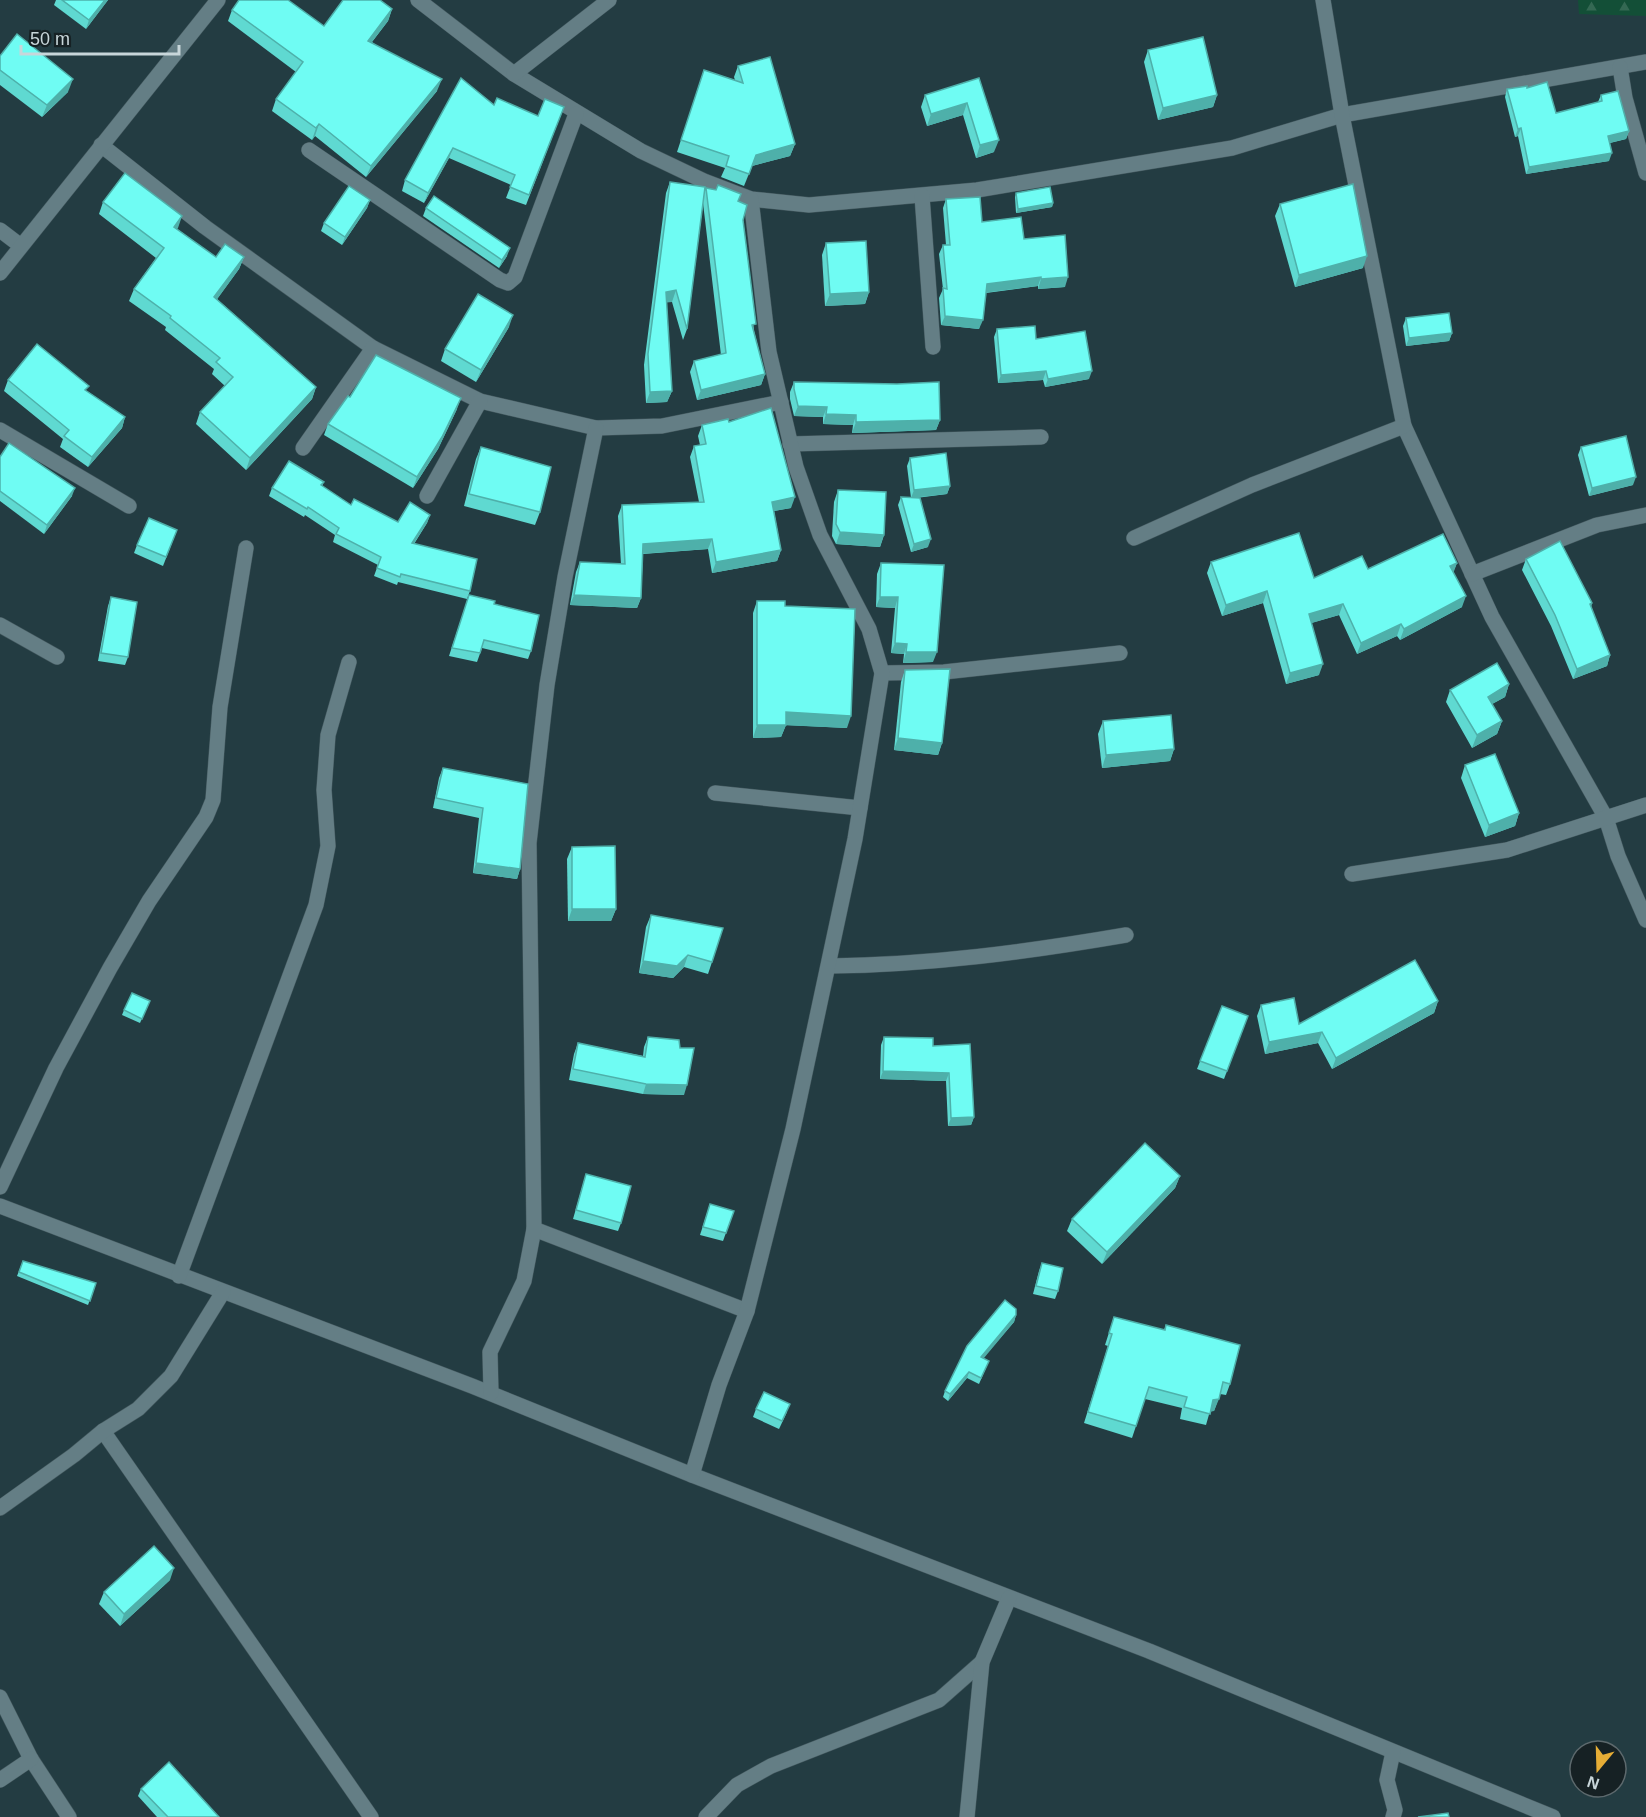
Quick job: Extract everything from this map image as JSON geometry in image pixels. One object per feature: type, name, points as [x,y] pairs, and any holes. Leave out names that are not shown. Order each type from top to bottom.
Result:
[{"type":"street","points":[[0,273],[218,0]]},
{"type":"street","points":[[418,0],[514,75],[576,114],[651,156],[704,181],[751,199],[808,205],[977,190],[1232,148],[1342,115],[1646,62]]},
{"type":"street","points":[[514,75],[609,0]]},
{"type":"street","points":[[1323,0],[1342,115],[1404,426],[1492,617],[1606,818],[1618,856],[1646,920]]},
{"type":"street","points":[[1620,67],[1625,98],[1634,122],[1646,173]]},
{"type":"street","points":[[309,150],[500,280],[508,283],[515,277],[576,114]]},
{"type":"street","points":[[101,145],[205,227],[373,348],[480,400],[596,428],[662,426],[781,402]]},
{"type":"street","points":[[922,196],[933,347]]},
{"type":"street","points":[[692,1475],[720,1385],[747,1311],[793,1129],[829,966],[860,808],[882,673],[869,629],[820,535],[790,444],[769,352],[751,199]]},
{"type":"street","points":[[0,230],[21,246]]},
{"type":"street","points":[[303,448],[373,348]]},
{"type":"street","points":[[427,496],[480,400]]},
{"type":"street","points":[[1134,538],[1252,485],[1404,426]]},
{"type":"street","points":[[491,1393],[490,1352],[524,1281],[534,1229],[529,843],[547,685],[565,577],[596,428]]},
{"type":"street","points":[[0,430],[129,506]]},
{"type":"street","points":[[790,444],[1041,437]]},
{"type":"street","points":[[1472,574],[1597,525],[1646,515]]},
{"type":"street","points":[[0,1187],[56,1068],[110,968],[213,800],[220,707],[246,548]]},
{"type":"street","points":[[0,625],[57,657]]},
{"type":"street","points":[[882,673],[944,672],[1120,653]]},
{"type":"street","points":[[179,1276],[316,905],[328,846],[324,790],[328,735],[349,662]]},
{"type":"street","points":[[715,793],[860,808]]},
{"type":"street","points":[[1352,874],[1507,850],[1646,805]]},
{"type":"street","points":[[829,966],[925,962],[1022,953],[1126,935]]},
{"type":"street","points":[[0,1206],[491,1393],[692,1475],[1149,1651],[1553,1817]]},
{"type":"street","points":[[534,1229],[747,1311]]},
{"type":"street","points":[[0,1508],[74,1455],[103,1431],[138,1409],[171,1376],[223,1292]]},
{"type":"street","points":[[103,1431],[370,1817]]},
{"type":"street","points":[[967,1817],[982,1662],[1010,1598]]},
{"type":"street","points":[[706,1817],[737,1785],[771,1766],[939,1700],[982,1662]]},
{"type":"street","points":[[0,1697],[32,1759],[69,1817]]},
{"type":"street","points":[[1393,1752],[1387,1780],[1395,1810],[1393,1817]]},
{"type":"street","points":[[0,1780],[32,1759]]},
{"type":"green space","points":[[1578,0],[1646,0],[1646,16],[1579,14]]},
{"type":"building","points":[[62,0],[105,0],[89,20]]},
{"type":"building","points":[[239,0],[288,0],[324,26],[343,0],[380,0],[392,9],[368,41],[442,79],[371,166],[319,124],[316,128],[276,99],[303,62],[232,10]]},
{"type":"building","points":[[17,34],[73,79],[47,105],[0,70],[0,56]]},
{"type":"building","points":[[1203,37],[1217,95],[1163,108],[1148,50]]},
{"type":"building","points":[[770,57],[795,144],[756,155],[749,174],[726,166],[729,156],[681,140],[704,70],[743,83],[738,66]]},
{"type":"building","points":[[461,78],[494,105],[497,98],[538,116],[545,99],[564,107],[529,195],[510,187],[515,175],[453,148],[428,193],[405,180]]},
{"type":"building","points":[[979,78],[999,140],[980,145],[967,103],[931,114],[925,95]]},
{"type":"building","points":[[1547,82],[1556,113],[1602,101],[1601,95],[1618,91],[1629,131],[1608,136],[1612,153],[1529,167],[1521,128],[1518,129],[1507,89],[1527,86],[1527,88]]},
{"type":"building","points":[[125,173],[182,216],[174,227],[216,257],[225,244],[244,257],[214,297],[316,387],[250,458],[200,412],[233,377],[216,362],[220,358],[170,318],[171,316],[134,289],[164,248],[103,202]]},
{"type":"building","points":[[670,182],[705,187],[687,329],[676,290],[666,292],[672,391],[650,392],[648,354]]},
{"type":"building","points":[[1353,184],[1367,256],[1299,275],[1280,204]]},
{"type":"building","points":[[718,185],[741,194],[738,201],[747,205],[743,220],[756,324],[752,325],[765,374],[701,390],[694,361],[726,353],[706,188],[716,190]]},
{"type":"building","points":[[349,186],[370,200],[345,237],[324,223]]},
{"type":"building","points":[[1050,187],[1053,203],[1018,209],[1016,193]]},
{"type":"building","points":[[434,196],[510,248],[502,260],[426,208]]},
{"type":"building","points":[[980,197],[982,222],[1021,217],[1024,239],[1065,235],[1068,277],[1041,279],[1041,277],[987,284],[983,320],[945,316],[943,288],[947,289],[943,245],[950,245],[946,199]]},
{"type":"building","points":[[866,241],[869,292],[830,294],[826,243]]},
{"type":"building","points":[[478,294],[513,315],[481,370],[445,349]]},
{"type":"building","points":[[1449,313],[1452,333],[1409,338],[1406,318]]},
{"type":"building","points":[[1035,326],[1036,339],[1085,331],[1092,371],[1048,379],[1046,371],[1001,375],[997,329]]},
{"type":"building","points":[[37,344],[89,386],[85,390],[125,417],[92,457],[64,436],[69,430],[8,380]]},
{"type":"building","points":[[376,355],[461,398],[442,437],[417,477],[328,424],[348,396],[350,397]]},
{"type":"building","points":[[794,382],[897,384],[939,382],[940,420],[856,422],[856,415],[826,414],[827,407],[798,406]]},
{"type":"building","points":[[771,408],[795,497],[772,502],[781,550],[716,562],[712,539],[643,544],[641,598],[574,595],[580,562],[625,564],[622,505],[704,502],[694,446],[706,444],[702,425],[728,419],[729,422]]},
{"type":"building","points":[[1626,436],[1636,477],[1592,488],[1581,447]]},
{"type":"building","points":[[9,443],[75,488],[47,525],[0,491],[0,457]]},
{"type":"building","points":[[481,447],[551,467],[540,512],[469,494]]},
{"type":"building","points":[[946,453],[950,486],[914,490],[910,458]]},
{"type":"building","points":[[289,461],[324,482],[321,485],[351,505],[354,499],[398,522],[410,502],[430,515],[412,543],[477,559],[470,591],[401,574],[400,577],[377,568],[381,557],[336,534],[339,528],[308,507],[307,509],[272,488]]},
{"type":"building","points":[[838,490],[886,492],[884,535],[840,532],[836,524]]},
{"type":"building","points":[[901,497],[920,498],[931,539],[914,544]]},
{"type":"building","points":[[149,518],[177,530],[166,557],[137,545]]},
{"type":"building","points":[[1299,533],[1314,578],[1362,556],[1368,569],[1443,534],[1457,563],[1450,566],[1466,596],[1404,629],[1401,624],[1361,643],[1343,604],[1309,614],[1323,664],[1290,673],[1267,591],[1226,605],[1211,562]]},
{"type":"building","points":[[1560,541],[1592,603],[1590,604],[1610,655],[1577,669],[1555,615],[1526,559]]},
{"type":"building","points":[[881,563],[944,565],[937,652],[906,652],[907,644],[895,643],[898,597],[880,597]]},
{"type":"building","points":[[469,595],[539,615],[531,651],[484,640],[480,653],[452,648]]},
{"type":"building","points":[[111,597],[137,602],[128,657],[101,653]]},
{"type":"building","points":[[757,601],[785,601],[785,606],[855,609],[851,716],[786,712],[786,725],[757,725]]},
{"type":"building","points":[[1497,663],[1509,684],[1488,697],[1502,721],[1477,735],[1450,690]]},
{"type":"building","points":[[950,669],[942,743],[898,738],[905,670]]},
{"type":"building","points":[[1171,715],[1174,749],[1106,755],[1103,721]]},
{"type":"building","points":[[1495,754],[1519,813],[1489,825],[1465,765]]},
{"type":"building","points":[[443,768],[528,784],[520,869],[476,863],[483,808],[436,798]]},
{"type":"building","points":[[615,846],[616,909],[572,909],[572,847]]},
{"type":"building","points":[[651,915],[723,928],[712,962],[688,955],[677,966],[643,961]]},
{"type":"building","points":[[1415,960],[1438,1001],[1336,1058],[1322,1032],[1269,1042],[1261,1005],[1294,998],[1299,1024]]},
{"type":"building","points":[[132,993],[150,1001],[142,1019],[124,1010]]},
{"type":"building","points":[[1222,1006],[1248,1016],[1227,1071],[1200,1061]]},
{"type":"building","points":[[648,1037],[679,1040],[680,1048],[694,1048],[687,1085],[646,1084],[573,1069],[578,1043],[645,1057]]},
{"type":"building","points":[[884,1037],[933,1038],[933,1046],[970,1044],[974,1117],[951,1118],[949,1073],[883,1071]]},
{"type":"building","points":[[1145,1143],[1180,1176],[1107,1252],[1072,1219]]},
{"type":"building","points":[[586,1174],[631,1186],[621,1223],[576,1210]]},
{"type":"building","points":[[710,1204],[734,1211],[726,1233],[703,1227]]},
{"type":"building","points":[[23,1261],[96,1283],[90,1301],[19,1272]]},
{"type":"building","points":[[1042,1263],[1063,1268],[1058,1291],[1036,1286]]},
{"type":"building","points":[[1005,1300],[1016,1309],[1016,1315],[981,1357],[989,1361],[981,1378],[969,1372],[950,1394],[945,1391],[967,1346]]},
{"type":"building","points":[[1114,1317],[1165,1330],[1166,1325],[1240,1345],[1230,1384],[1223,1382],[1219,1399],[1213,1400],[1210,1414],[1184,1407],[1187,1397],[1149,1387],[1136,1426],[1088,1412],[1112,1334],[1109,1333]]},
{"type":"building","points":[[764,1392],[790,1404],[782,1421],[756,1409]]},
{"type":"building","points":[[154,1546],[174,1568],[124,1614],[104,1592]]},
{"type":"building","points":[[169,1762],[219,1817],[168,1817],[141,1789]]},
{"type":"building","points":[[1448,1813],[1449,1817],[1418,1817]]}]
